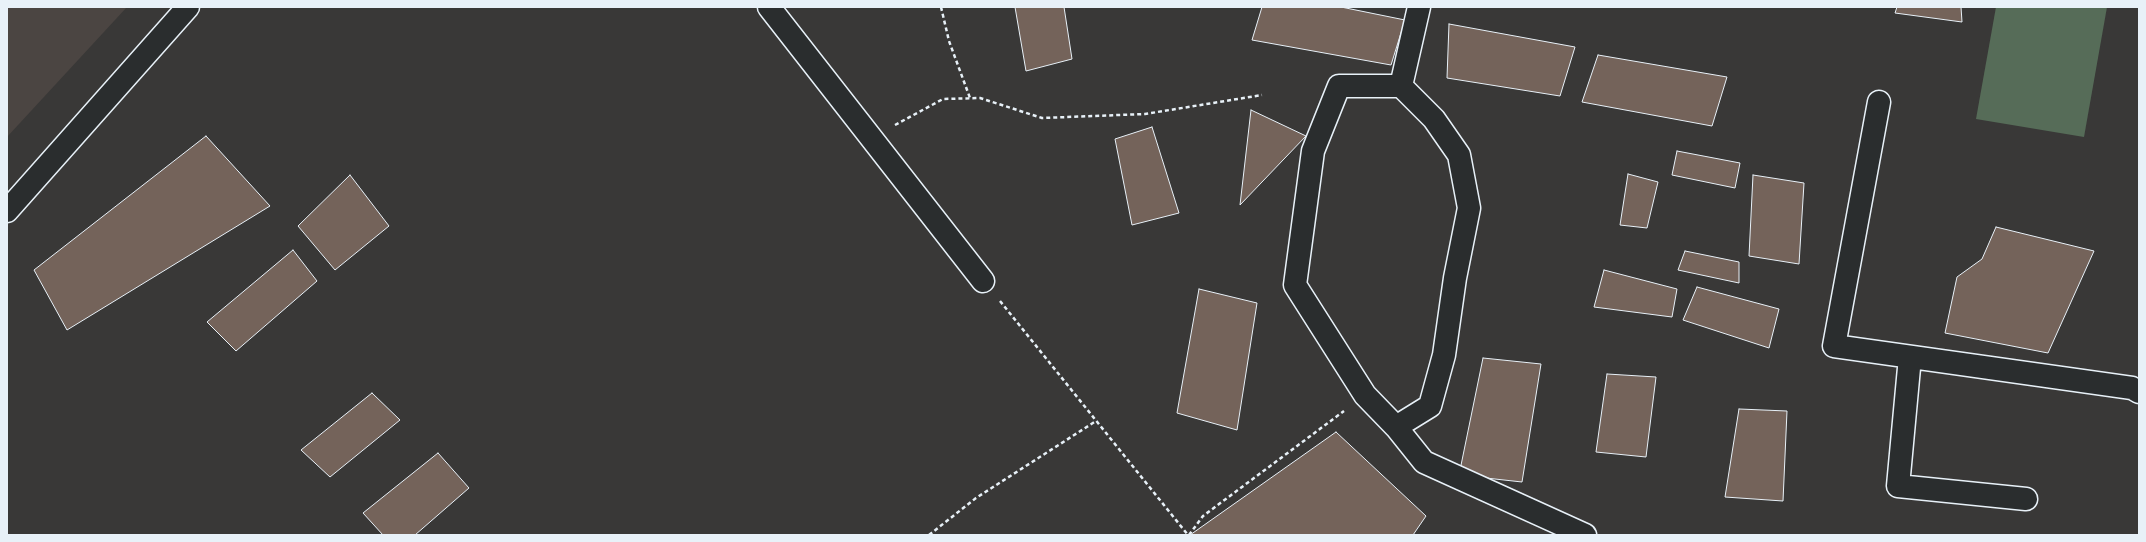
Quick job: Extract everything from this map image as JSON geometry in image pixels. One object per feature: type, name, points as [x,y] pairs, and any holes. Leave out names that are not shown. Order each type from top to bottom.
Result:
[{"type":"street","points":[[7,211],[188,7]]},
{"type":"street","points":[[769,7],[983,281]]},
{"type":"street","points":[[1401,86],[1419,7]]},
{"type":"street","points":[[1396,427],[1430,406],[1444,356],[1455,278],[1470,208],[1459,155],[1434,119],[1401,86],[1339,86],[1313,151],[1295,285],[1365,395],[1396,427],[1424,462],[1585,535]]},
{"type":"street","points":[[1879,102],[1834,346],[2132,388],[2139,392]]},
{"type":"street","points":[[1910,357],[1898,486],[2026,499]]},
{"type":"path","points":[[941,7],[949,41],[970,98]]},
{"type":"path","points":[[871,138],[943,99],[980,98],[1042,118],[1145,114],[1262,94]]},
{"type":"path","points":[[983,281],[1189,535],[1203,516],[1365,395]]},
{"type":"path","points":[[929,535],[976,498],[1096,421]]},
{"type":"shaded area","points":[[7,7],[127,7],[7,137]]},
{"type":"green space","points":[[1996,7],[2107,7],[2084,137],[1976,119]]},
{"type":"building","points":[[1015,7],[1064,7],[1072,59],[1026,71]]},
{"type":"building","points":[[1262,7],[1341,7],[1405,20],[1391,65],[1252,40]]},
{"type":"building","points":[[1897,7],[1961,7],[1962,22],[1895,13]]},
{"type":"building","points":[[1449,24],[1575,47],[1560,96],[1447,78]]},
{"type":"building","points":[[1598,55],[1727,77],[1712,126],[1582,102]]},
{"type":"building","points":[[1251,110],[1306,136],[1240,205]]},
{"type":"building","points":[[1152,127],[1179,213],[1132,225],[1115,139]]},
{"type":"building","points":[[206,136],[270,206],[67,330],[34,270]]},
{"type":"building","points":[[1677,151],[1740,163],[1735,188],[1672,175]]},
{"type":"building","points":[[1628,174],[1658,182],[1647,228],[1620,225]]},
{"type":"building","points":[[350,175],[389,226],[335,270],[298,226]]},
{"type":"building","points":[[1753,175],[1804,183],[1799,264],[1749,256]]},
{"type":"building","points":[[1996,227],[2094,251],[2048,353],[1945,333],[1957,277],[1982,259]]},
{"type":"building","points":[[293,250],[317,281],[236,351],[207,322]]},
{"type":"building","points":[[1685,251],[1739,262],[1739,283],[1678,270]]},
{"type":"building","points":[[1604,270],[1677,289],[1672,317],[1594,307]]},
{"type":"building","points":[[1697,287],[1779,309],[1769,348],[1683,320]]},
{"type":"building","points":[[1199,289],[1257,303],[1237,430],[1177,413]]},
{"type":"building","points":[[1483,358],[1541,364],[1522,482],[1459,475]]},
{"type":"building","points":[[1607,374],[1656,377],[1646,457],[1596,452]]},
{"type":"building","points":[[372,393],[400,420],[330,477],[301,450]]},
{"type":"building","points":[[1739,409],[1787,411],[1783,501],[1725,497]]},
{"type":"building","points":[[1336,432],[1426,516],[1413,535],[1190,535]]},
{"type":"building","points":[[438,453],[469,488],[415,535],[383,535],[363,513]]}]
